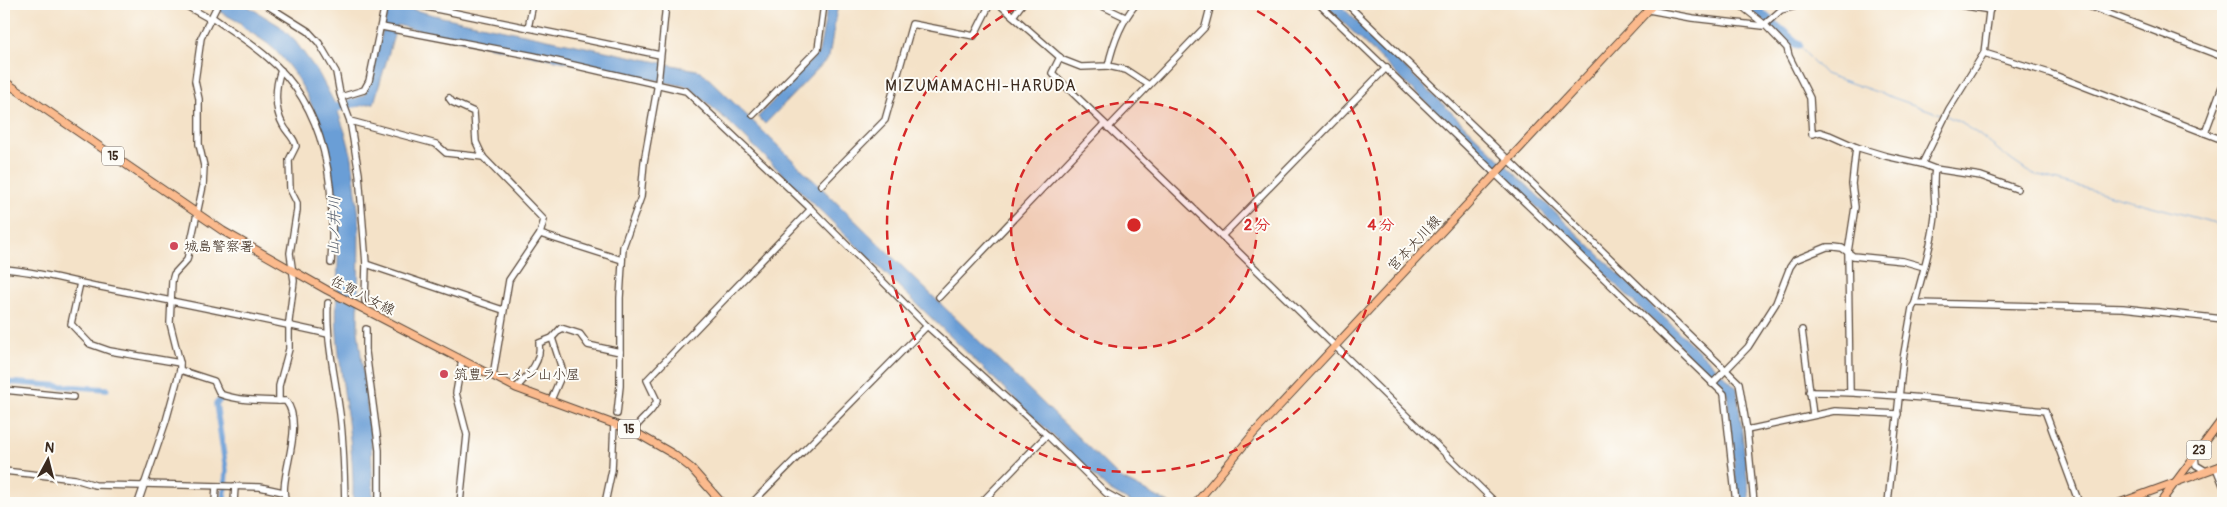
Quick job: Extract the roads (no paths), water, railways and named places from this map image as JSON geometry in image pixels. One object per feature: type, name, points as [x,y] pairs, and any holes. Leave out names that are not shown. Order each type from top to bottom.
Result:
[{"type":"main road","name":"宮本大川線","points":[[1196,503],[1254,433],[1654,4]]},
{"type":"main road","name":"佐賀八女線","points":[[4,81],[223,231],[326,290],[516,388],[614,422],[634,431],[673,454],[691,468],[722,503]]},
{"type":"main road","name":"23","points":[[2160,503],[2223,418]]},
{"type":"main road","points":[[2119,503],[2220,466]]},
{"type":"street","points":[[183,4],[212,17],[267,57],[293,83],[310,110],[323,143],[331,186],[331,263]]},
{"type":"street","points":[[138,503],[166,422],[180,366],[170,323],[172,281],[174,274],[187,260],[204,175],[199,144],[199,99],[195,81],[201,38],[218,4]]},
{"type":"street","points":[[265,4],[293,20],[319,43],[336,72],[341,97],[349,119],[362,200],[366,264],[365,300]]},
{"type":"street","points":[[341,97],[364,90],[369,82],[382,27],[385,4]]},
{"type":"street","points":[[412,4],[660,55]]},
{"type":"street","points":[[528,28],[533,4]]},
{"type":"street","points":[[617,414],[620,386],[623,246],[641,197],[644,162],[658,83],[666,4]]},
{"type":"street","points":[[753,115],[818,49],[824,4]]},
{"type":"street","points":[[821,185],[885,120],[912,24],[974,36],[990,4]]},
{"type":"street","points":[[999,4],[1060,57],[1081,67],[1108,66],[1126,70],[1149,85]]},
{"type":"street","points":[[1013,16],[1022,4]]},
{"type":"street","points":[[1098,4],[1125,18]]},
{"type":"street","points":[[1108,66],[1113,46],[1125,18],[1136,4]]},
{"type":"street","points":[[939,297],[1205,27],[1210,4]]},
{"type":"street","points":[[1319,4],[1387,67],[1724,394],[1736,503]]},
{"type":"street","points":[[1347,4],[1507,162],[1726,369],[1739,384],[1747,430],[1754,503]]},
{"type":"street","points":[[1739,4],[1764,24],[1787,48],[1789,56],[1810,98],[1812,134],[1820,132],[1856,147],[1935,169],[1981,176],[2017,188]]},
{"type":"street","points":[[1649,10],[1692,18],[1764,24],[1781,10],[1804,4]]},
{"type":"street","points":[[1922,164],[1949,109],[1984,53],[1990,7],[1954,4]]},
{"type":"street","points":[[2083,4],[2223,57]]},
{"type":"street","points":[[382,27],[534,56],[658,83],[686,91],[811,210],[927,326],[1047,435],[1106,493],[1124,503]]},
{"type":"street","points":[[1984,53],[2049,73],[2223,140]]},
{"type":"street","points":[[1060,57],[1052,73],[1496,503]]},
{"type":"street","points":[[1222,236],[1387,67]]},
{"type":"street","points":[[278,401],[279,386],[289,349],[289,326],[294,281],[290,244],[297,210],[297,203],[290,189],[288,160],[296,146],[292,136],[282,123],[276,94],[281,70]]},
{"type":"street","points":[[2205,133],[2223,84]]},
{"type":"street","points":[[449,98],[452,102],[474,112],[476,142],[483,157],[544,220],[540,234],[509,280],[493,376]]},
{"type":"street","points":[[349,119],[436,144],[446,153],[483,157]]},
{"type":"street","points":[[1850,392],[1848,252],[1855,207],[1852,184],[1856,147]]},
{"type":"street","points":[[1888,503],[1903,359],[1912,308],[1915,303],[1933,229],[1935,206],[1932,183],[1935,169]]},
{"type":"street","points":[[634,431],[640,421],[652,412],[657,401],[647,380],[811,210]]},
{"type":"street","points":[[540,234],[622,260]]},
{"type":"street","points":[[1712,384],[1748,347],[1776,303],[1790,267],[1795,260],[1827,247],[1842,248],[1853,256],[1903,261],[1924,267]]},
{"type":"street","points":[[366,264],[503,310]]},
{"type":"street","points":[[4,269],[28,270],[80,283],[171,300],[328,334]]},
{"type":"street","points":[[80,283],[71,324],[90,344],[110,351],[180,366],[214,381],[220,394],[240,400],[286,402],[291,408],[291,452],[283,492],[287,503]]},
{"type":"street","points":[[328,303],[328,334],[340,408],[345,503]]},
{"type":"street","points":[[1915,303],[2123,308],[2223,319]]},
{"type":"street","points":[[752,503],[927,326]]},
{"type":"street","points":[[366,328],[366,352],[379,450],[379,503]]},
{"type":"street","points":[[516,388],[534,366],[541,352],[539,343],[552,338],[562,328],[580,334],[588,345],[620,352]]},
{"type":"street","points":[[1802,330],[1813,415]]},
{"type":"street","points":[[551,400],[563,372],[552,338]]},
{"type":"street","points":[[460,503],[467,435],[466,424],[456,393],[462,360]]},
{"type":"street","points":[[4,390],[73,398]]},
{"type":"street","points":[[1809,392],[1850,392],[1900,396],[2045,411],[2079,503]]},
{"type":"street","points":[[1747,430],[1835,411],[1898,414]]},
{"type":"street","points":[[605,503],[612,470],[614,422]]},
{"type":"street","points":[[981,503],[1047,435]]},
{"type":"street","points":[[2195,456],[2196,465],[2206,472]]},
{"type":"street","points":[[2220,466],[2223,485]]},
{"type":"street","points":[[4,471],[75,479],[95,485],[260,487],[283,492]]},
{"type":"street","points":[[215,503],[217,486]]},
{"type":"street","points":[[233,487],[234,503]]},
{"type":"water","points":[[205,4],[244,4],[280,26],[295,41],[319,74],[336,106],[346,135],[352,158],[359,218],[358,330],[371,438],[373,503],[353,503],[352,461],[337,334],[338,228],[336,200],[326,146],[318,119],[292,71],[275,50],[244,28],[241,23]]},
{"type":"water","points":[[390,4],[442,17],[701,71],[1120,478],[1169,503],[1132,503],[1109,490],[730,123],[689,87],[462,41],[397,25],[374,103],[355,107],[352,100],[365,95]]},
{"type":"water","points":[[828,4],[838,4],[829,57],[765,124],[758,117],[819,52]]},
{"type":"water","points":[[1324,4],[1339,4],[1737,388],[1750,503],[1738,503],[1727,393],[1502,173],[1488,163]]},
{"type":"waterway","points":[[1750,4],[1798,45]]},
{"type":"waterway","points":[[1798,45],[1825,74],[1943,115]]},
{"type":"waterway","points":[[327,110],[365,100]]},
{"type":"waterway","points":[[1947,116],[1971,129],[2012,161],[2035,175],[2223,225]]},
{"type":"waterway","points":[[4,382],[107,389]]},
{"type":"waterway","points":[[221,399],[216,404],[226,470],[224,503]]},
{"type":"place","name":"城島警察署","points":[[174,246]]},
{"type":"place","name":"筑豊ラーメン山小屋","points":[[444,374]]},
{"type":"district","name":"MIZUMAMACHI-HARUDA","points":[[981,85]]},
{"type":"water label","name":"山ノ井川","points":[[334,226]]}]
